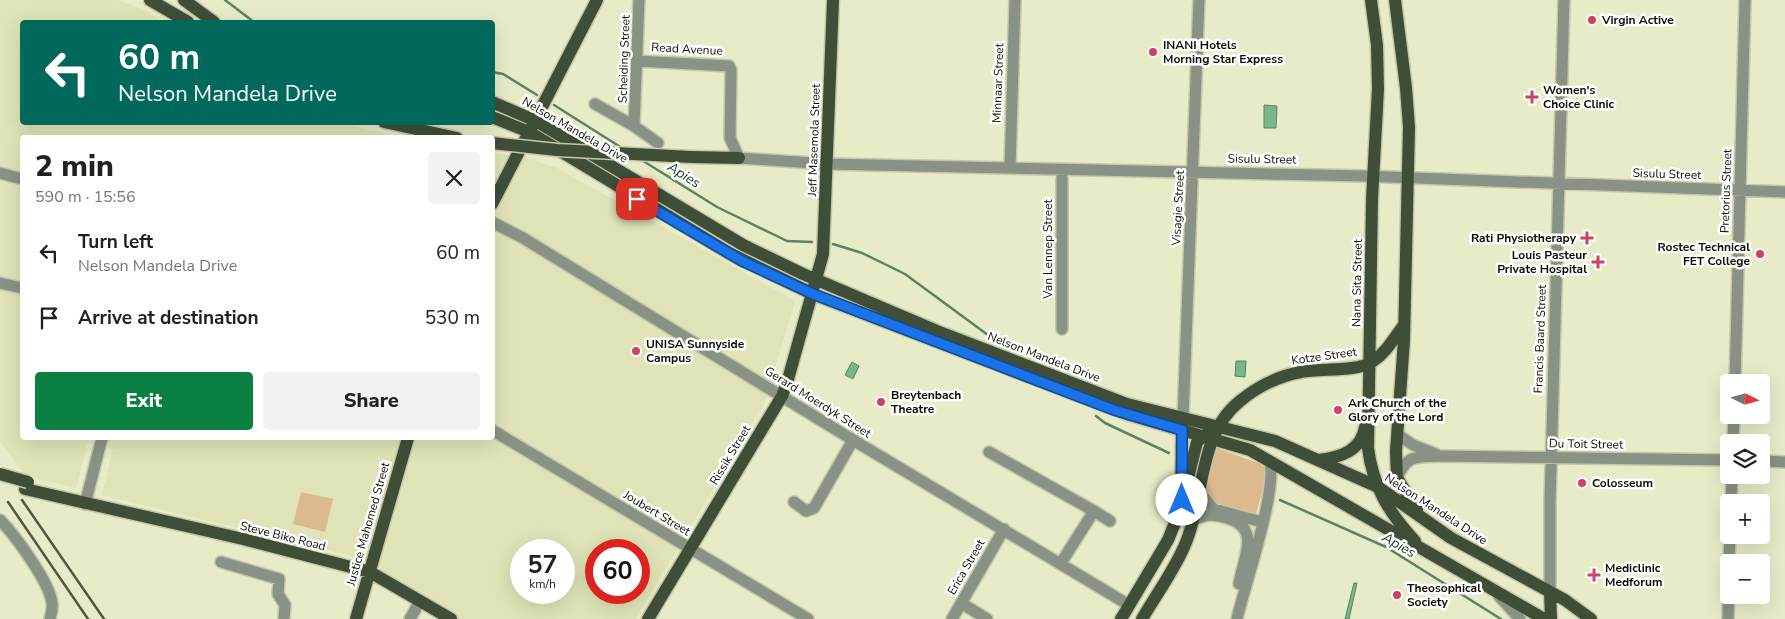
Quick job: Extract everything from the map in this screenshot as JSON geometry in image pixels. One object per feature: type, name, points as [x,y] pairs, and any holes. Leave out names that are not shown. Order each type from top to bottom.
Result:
[{"type":"main road","points":[[150,0],[185,20]]},
{"type":"main road","points":[[184,0],[211,20]]},
{"type":"main road","points":[[495,198],[554,88],[597,0]]},
{"type":"main road","name":"Jeff Masemola Street","points":[[813,294],[824,246],[832,0]]},
{"type":"main road","name":"Nana Sita Street","points":[[1371,0],[1377,45],[1378,89],[1373,176],[1368,448],[1371,472],[1396,521],[1424,550]]},
{"type":"main road","points":[[1394,0],[1406,88],[1408,178],[1404,325],[1397,434],[1397,478],[1406,496],[1425,520]]},
{"type":"main road","name":"Nelson Mandela Drive","points":[[495,103],[536,121],[743,246],[817,280],[937,331],[1250,450],[1544,619]]},
{"type":"main road","name":"Nelson Mandela Drive","points":[[495,118],[529,132],[735,257],[813,294],[1120,412],[1182,424]]},
{"type":"main road","points":[[397,125],[442,135]]},
{"type":"main road","points":[[495,143],[557,150],[739,158]]},
{"type":"main road","name":"Rissik Street","points":[[648,619],[782,396],[813,294]]},
{"type":"main road","name":"Kotze Street","points":[[1142,619],[1184,548],[1194,520],[1211,434],[1239,401],[1275,380],[1302,372],[1370,363],[1384,352],[1404,325]]},
{"type":"main road","points":[[1319,460],[1347,454],[1361,441],[1366,423],[1369,392]]},
{"type":"main road","points":[[1182,424],[1182,500]]},
{"type":"main road","points":[[1121,619],[1168,540],[1182,500],[1196,446],[1211,434]]},
{"type":"main road","name":"Nelson Mandela Drive","points":[[1211,434],[1274,441],[1378,487],[1451,538],[1550,592],[1591,619]]},
{"type":"main road","name":"Justice Mahomed Street","points":[[356,619],[407,440]]},
{"type":"main road","points":[[0,474],[26,486]]},
{"type":"main road","points":[[0,483],[26,486]]},
{"type":"main road","name":"Steve Biko Road","points":[[26,486],[370,572],[450,619]]},
{"type":"main road","points":[[335,563],[351,571],[356,577],[360,602]]},
{"type":"main road","name":"Francis Baard Street","points":[[1550,592],[1551,619]]},
{"type":"street","name":"Minnaar Street","points":[[1010,168],[1015,0]]},
{"type":"street","name":"Visagie Street","points":[[1182,424],[1194,172],[1199,0]]},
{"type":"street","name":"Francis Baard Street","points":[[1550,592],[1551,458],[1564,0]]},
{"type":"street","name":"Pretorius Street","points":[[1735,374],[1745,0]]},
{"type":"street","name":"Scheiding Street","points":[[634,126],[637,61],[636,2]]},
{"type":"street","name":"Read Avenue","points":[[637,61],[729,66],[731,70],[730,138],[739,158]]},
{"type":"street","points":[[595,104],[634,126],[658,143]]},
{"type":"street","name":"Sisulu Street","points":[[739,158],[827,164],[1373,176],[1785,192]]},
{"type":"street","name":"Van Lennep Street","points":[[1062,170],[1062,329]]},
{"type":"street","points":[[0,173],[20,178]]},
{"type":"street","name":"Gerard Moerdyk Street","points":[[495,224],[524,238],[853,440],[1129,604]]},
{"type":"street","points":[[0,283],[20,288]]},
{"type":"street","name":"Joubert Street","points":[[495,432],[808,619]]},
{"type":"street","name":"Du Toit Street","points":[[1397,434],[1413,445],[1442,456]]},
{"type":"street","points":[[86,502],[102,440]]},
{"type":"street","points":[[794,502],[806,511],[814,508],[853,440]]},
{"type":"street","points":[[989,452],[1110,521]]},
{"type":"street","name":"Du Toit Street","points":[[1397,478],[1405,461],[1411,458],[1442,456],[1720,460]]},
{"type":"street","points":[[1770,461],[1785,462]]},
{"type":"street","points":[[1237,619],[1270,487],[1272,470],[1270,462]]},
{"type":"street","points":[[1270,487],[1283,476],[1292,474]]},
{"type":"street","points":[[1200,493],[1214,510],[1262,522]]},
{"type":"street","points":[[1061,563],[1094,511]]},
{"type":"street","points":[[1194,520],[1206,515],[1222,517],[1240,523],[1247,531],[1248,541],[1238,589],[1241,601]]},
{"type":"street","points":[[0,520],[26,552],[49,594],[52,605],[50,619]]},
{"type":"street","name":"Erica Street","points":[[952,619],[1004,529]]},
{"type":"street","points":[[221,562],[279,579],[278,594],[285,605],[284,619]]},
{"type":"street","points":[[1493,590],[1520,619]]},
{"type":"street","points":[[410,619],[420,601]]},
{"type":"street","points":[[961,603],[985,619]]},
{"type":"street","points":[[1728,604],[1728,619]]},
{"type":"shaded area","name":"UNISA Sunnyside Campus","points":[[0,0],[118,0],[142,9],[159,20],[20,20],[20,125],[348,125],[392,135],[20,135],[20,440],[495,440],[495,153],[528,158],[557,168],[795,301],[765,401],[650,595],[650,539],[585,539],[585,604],[645,604],[636,619],[461,619],[356,557],[102,495],[113,449],[88,443],[76,488],[26,476],[0,441]]},
{"type":"shaded area","points":[[1264,105],[1277,106],[1276,128],[1264,128]]},
{"type":"shaded area","points":[[1236,361],[1246,361],[1245,377],[1235,376]]},
{"type":"shaded area","points":[[852,362],[859,366],[853,379],[845,375]]},
{"type":"shaded area","points":[[1214,447],[1269,467],[1256,514],[1208,501],[1205,497]]},
{"type":"shaded area","points":[[301,492],[333,499],[325,532],[293,524]]},
{"type":"shaded area","points":[[1354,583],[1357,583],[1349,619],[1345,619]]},
{"type":"waterway","name":"Apies","points":[[225,0],[251,20]]},
{"type":"waterway","name":"Apies","points":[[495,73],[503,74],[537,95]]},
{"type":"waterway","name":"Apies","points":[[554,105],[622,148]]},
{"type":"waterway","name":"Apies","points":[[640,159],[717,207],[787,241],[812,242]]},
{"type":"waterway","name":"Apies","points":[[833,244],[862,253],[905,274],[992,338]]},
{"type":"waterway","name":"Apies","points":[[1096,416],[1105,423],[1169,453]]},
{"type":"waterway","name":"Apies","points":[[1280,500],[1386,547],[1501,619]]},
{"type":"railway","points":[[22,500],[104,619]]},
{"type":"railway","points":[[8,502],[88,619]]},
{"type":"place","name":"Virgin Active","points":[[1592,20]]},
{"type":"place","name":"INANI Hotels Morning Star Express","points":[[1153,52]]},
{"type":"place","name":"Women's Choice Clinic","points":[[1532,97]]},
{"type":"place","name":"Rati Physiotherapy","points":[[1587,238]]},
{"type":"place","name":"Rostec Technical FET College","points":[[1760,254]]},
{"type":"place","name":"Louis Pasteur Private Hospital","points":[[1598,262]]},
{"type":"place","name":"UNISA Sunnyside Campus","points":[[636,351]]},
{"type":"place","name":"Breytenbach Theatre","points":[[881,402]]},
{"type":"place","name":"Ark Church of the Glory of the Lord","points":[[1338,410]]},
{"type":"place","name":"Colosseum","points":[[1582,483]]},
{"type":"place","name":"Mediclinic Medforum","points":[[1594,575]]},
{"type":"place","name":"Theosophical Society","points":[[1397,595]]},
{"type":"route","points":[[637,199],[742,261],[813,294],[1114,410],[1182,430],[1182,500]]}]
